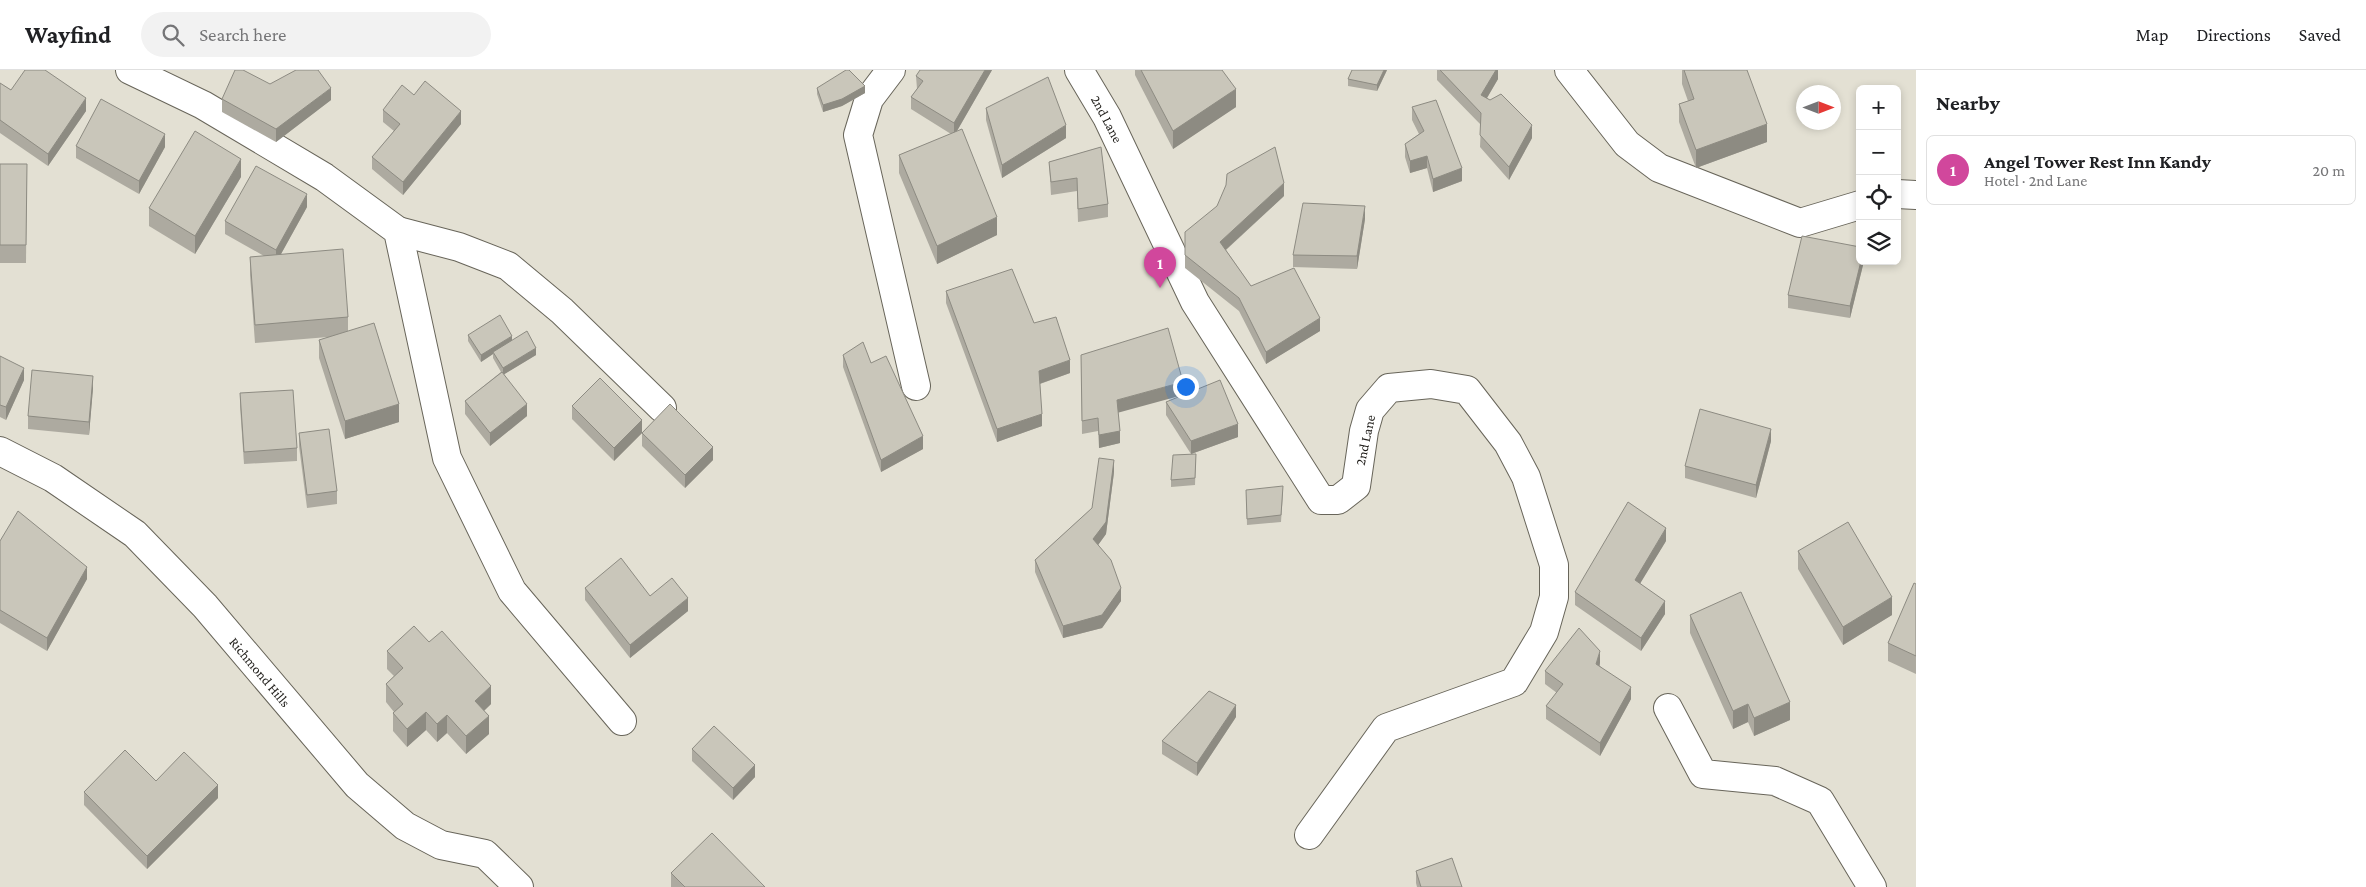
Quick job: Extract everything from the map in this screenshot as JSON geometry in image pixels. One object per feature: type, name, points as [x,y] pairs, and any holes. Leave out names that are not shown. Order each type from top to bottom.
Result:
[{"type":"street","points":[[130,70],[203,105],[324,177],[398,231],[459,247],[508,266],[562,311],[662,408]]},
{"type":"street","points":[[891,70],[869,99],[858,135],[916,386]]},
{"type":"street","name":"2nd Lane","points":[[1080,70],[1107,117],[1195,302],[1321,500],[1338,500],[1356,486],[1364,431],[1370,410],[1389,388],[1431,384],[1468,390],[1508,444],[1526,477],[1554,566],[1554,596],[1544,632],[1514,682],[1386,728],[1309,835]]},
{"type":"street","points":[[1569,70],[1627,144],[1659,168],[1800,223],[1856,206]]},
{"type":"street","points":[[1901,194],[1916,195]]},
{"type":"street","points":[[398,231],[447,458],[512,591],[622,721]]},
{"type":"street","name":"Richmond Hills","points":[[0,450],[52,478],[134,534],[205,606],[357,785],[405,826],[440,845],[484,854],[519,887]]},
{"type":"street","points":[[1668,708],[1703,774],[1775,781],[1820,801],[1872,887]]},
{"type":"building","points":[[25,70],[45,70],[86,98],[48,154],[0,120],[0,83],[11,90]]},
{"type":"building","points":[[235,70],[243,70],[270,84],[296,70],[318,70],[331,88],[276,129],[222,99]]},
{"type":"building","points":[[849,70],[865,86],[842,99],[823,105],[817,88]]},
{"type":"building","points":[[920,70],[985,70],[954,123],[911,97],[923,81],[916,76]]},
{"type":"building","points":[[1141,70],[1222,70],[1236,89],[1173,131]]},
{"type":"building","points":[[1352,70],[1384,70],[1377,85],[1348,79]]},
{"type":"building","points":[[1440,70],[1496,70],[1481,95],[1490,100],[1501,94],[1532,125],[1509,167],[1480,135],[1481,113]]},
{"type":"building","points":[[1684,70],[1747,70],[1767,124],[1696,150],[1679,104],[1694,99]]},
{"type":"building","points":[[1048,77],[1066,125],[1002,165],[986,108]]},
{"type":"building","points":[[425,81],[461,111],[403,182],[372,157],[400,124],[383,110],[402,85],[414,95]]},
{"type":"building","points":[[101,99],[165,134],[139,181],[76,146]]},
{"type":"building","points":[[1436,100],[1462,168],[1433,179],[1427,156],[1410,161],[1405,144],[1424,131],[1412,107]]},
{"type":"building","points":[[962,129],[997,217],[937,246],[899,155]]},
{"type":"building","points":[[195,131],[241,159],[195,236],[149,208]]},
{"type":"building","points":[[1101,147],[1108,204],[1078,209],[1077,178],[1051,182],[1049,162]]},
{"type":"building","points":[[1275,147],[1284,183],[1220,242],[1251,286],[1294,268],[1320,318],[1266,352],[1239,298],[1185,255],[1185,232],[1217,206],[1226,185],[1227,174]]},
{"type":"building","points":[[0,164],[27,164],[26,245],[0,245]]},
{"type":"building","points":[[256,166],[307,194],[276,250],[225,221]]},
{"type":"building","points":[[1303,203],[1365,206],[1357,256],[1293,255]]},
{"type":"building","points":[[1802,236],[1856,246],[1856,265],[1860,265],[1850,306],[1788,295]]},
{"type":"building","points":[[343,249],[348,317],[255,325],[250,257]]},
{"type":"building","points":[[1012,269],[1034,323],[1056,317],[1070,360],[1039,371],[1042,414],[997,429],[946,291]]},
{"type":"building","points":[[500,315],[512,336],[481,355],[468,335]]},
{"type":"building","points":[[374,323],[399,404],[345,421],[319,340]]},
{"type":"building","points":[[1168,328],[1183,382],[1117,400],[1120,431],[1099,435],[1098,418],[1082,421],[1081,355]]},
{"type":"building","points":[[527,331],[536,348],[503,368],[493,352]]},
{"type":"building","points":[[863,342],[871,363],[886,356],[923,436],[881,460],[843,355]]},
{"type":"building","points":[[0,356],[24,368],[6,407],[0,405]]},
{"type":"building","points":[[32,370],[93,376],[89,422],[28,416]]},
{"type":"building","points":[[502,372],[527,404],[490,433],[465,401]]},
{"type":"building","points":[[600,378],[642,420],[614,448],[572,406]]},
{"type":"building","points":[[1220,380],[1238,424],[1191,441],[1166,402]]},
{"type":"building","points":[[293,390],[297,448],[244,452],[240,393]]},
{"type":"building","points":[[670,404],[713,447],[685,475],[642,433]]},
{"type":"building","points":[[1700,409],[1771,429],[1756,485],[1685,466]]},
{"type":"building","points":[[329,429],[337,491],[307,495],[299,433]]},
{"type":"building","points":[[1196,454],[1195,478],[1171,480],[1173,455]]},
{"type":"building","points":[[1099,458],[1114,460],[1106,522],[1093,539],[1111,560],[1121,588],[1102,615],[1063,626],[1035,560],[1092,508]]},
{"type":"building","points":[[1283,486],[1281,515],[1247,519],[1246,490]]},
{"type":"building","points":[[1628,502],[1666,528],[1635,580],[1665,601],[1641,638],[1575,592]]},
{"type":"building","points":[[18,511],[87,567],[47,638],[0,610],[0,541]]},
{"type":"building","points":[[1848,522],[1892,597],[1843,627],[1798,551]]},
{"type":"building","points":[[621,558],[650,596],[672,578],[688,598],[630,645],[585,588]]},
{"type":"building","points":[[1914,583],[1916,584],[1916,656],[1888,643]]},
{"type":"building","points":[[1741,592],[1790,702],[1754,718],[1748,704],[1733,711],[1690,615]]},
{"type":"building","points":[[414,626],[429,642],[442,631],[491,686],[475,701],[489,716],[466,736],[447,715],[437,724],[426,712],[407,729],[393,713],[403,704],[386,684],[403,668],[387,651]]},
{"type":"building","points":[[1579,628],[1600,651],[1596,664],[1631,687],[1600,743],[1546,706],[1563,684],[1545,671]]},
{"type":"building","points":[[1209,691],[1236,705],[1197,763],[1162,741]]},
{"type":"building","points":[[714,726],[755,765],[733,788],[692,749]]},
{"type":"building","points":[[125,750],[156,781],[184,752],[218,785],[147,856],[84,792]]},
{"type":"building","points":[[712,833],[765,887],[685,887],[671,873]]},
{"type":"building","points":[[1452,858],[1462,887],[1421,887],[1416,871]]},
{"type":"place","name":"Angel Tower Rest Inn Kandy","points":[[1160,288]]}]
